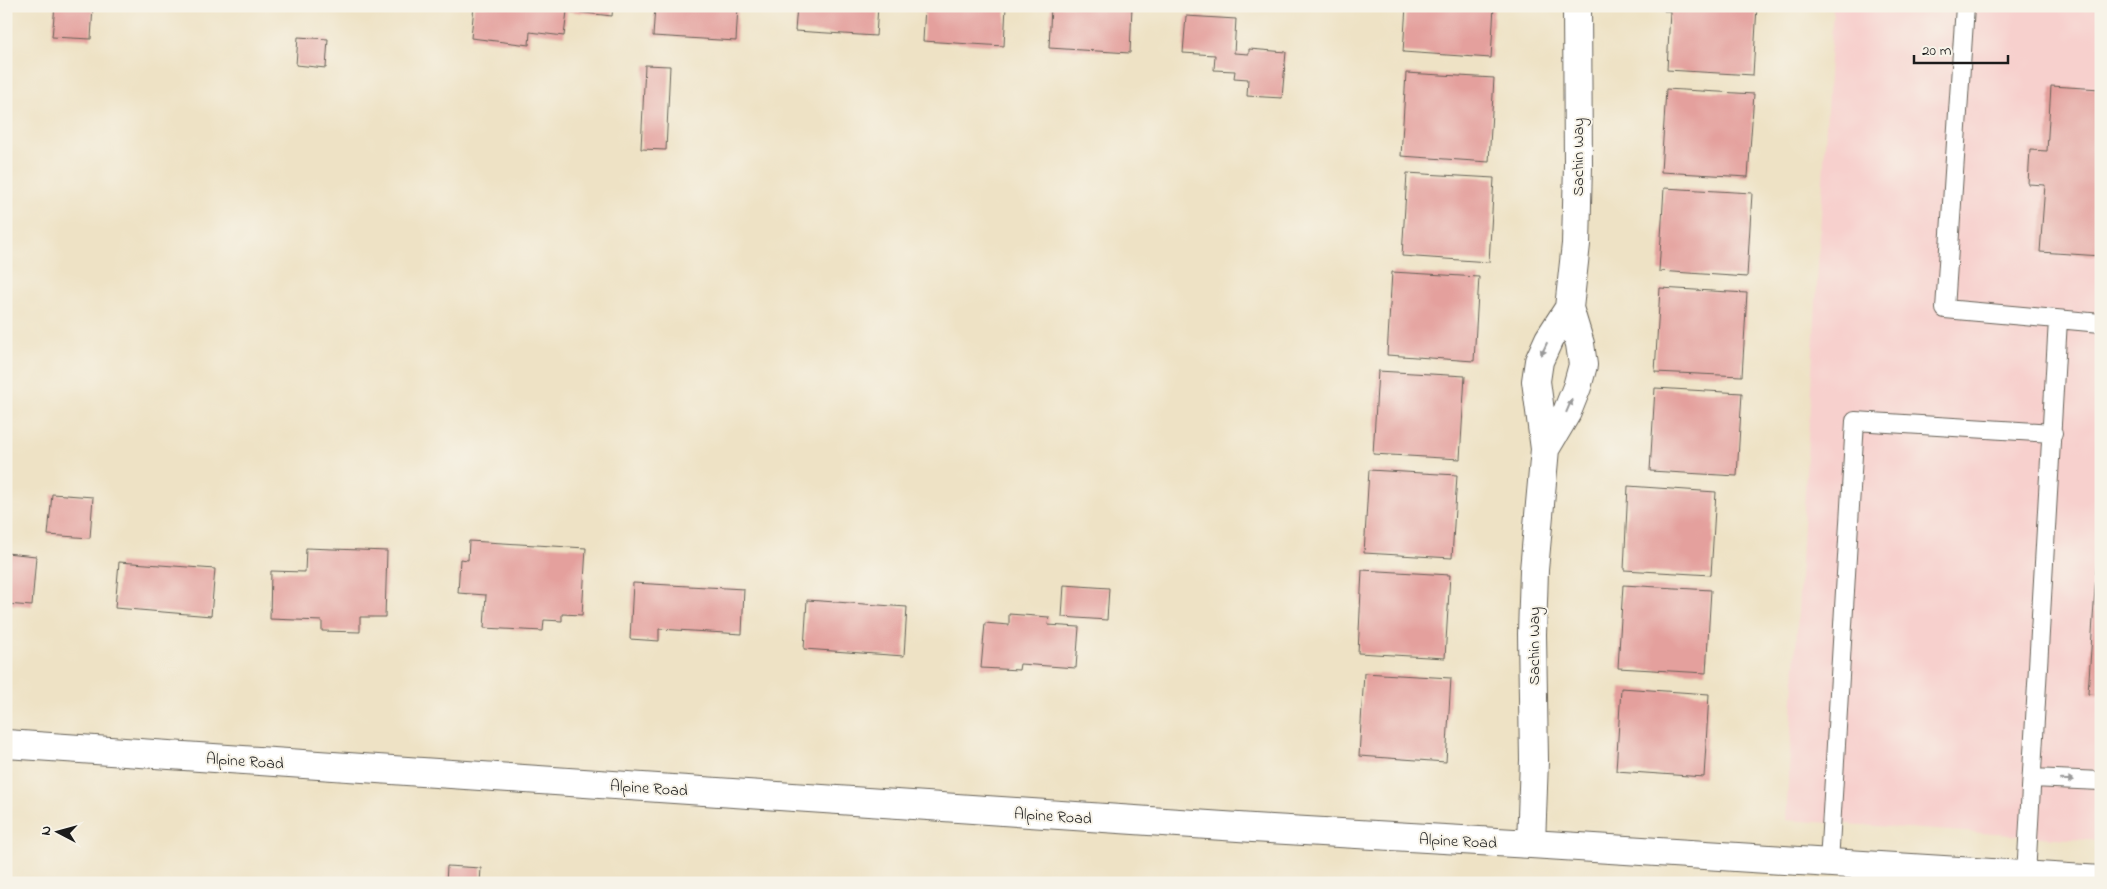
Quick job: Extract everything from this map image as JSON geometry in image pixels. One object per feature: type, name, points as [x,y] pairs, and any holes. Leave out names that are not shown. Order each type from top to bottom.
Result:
[{"type":"street","name":"Sachin Way","points":[[1545,449],[1567,412],[1583,365],[1580,344],[1570,308],[1576,244],[1578,6]]},
{"type":"street","name":"Sachin Way","points":[[1531,844],[1534,760],[1532,634],[1535,561],[1545,449],[1537,389],[1539,361],[1549,339],[1570,308]]},
{"type":"street","name":"Alpine Road","points":[[6,744],[1243,828],[1829,863],[1938,876],[2026,875],[2101,880]]},
{"type":"lane","points":[[1965,6],[1945,309],[2101,323]]},
{"type":"lane","points":[[2026,875],[2053,433],[2058,320]]},
{"type":"lane","points":[[1829,863],[1855,421],[2053,433]]},
{"type":"lane","points":[[2032,778],[2101,781]]},
{"type":"shaded area","points":[[1833,6],[2101,6],[2101,841],[1786,820]]},
{"type":"building","points":[[55,6],[93,6],[91,39],[52,37]]},
{"type":"building","points":[[474,6],[613,6],[612,16],[567,11],[564,36],[530,32],[529,45],[471,38]]},
{"type":"building","points":[[655,6],[738,6],[736,41],[653,36]]},
{"type":"building","points":[[797,6],[878,6],[876,36],[795,31]]},
{"type":"building","points":[[925,6],[1006,6],[1004,46],[923,41]]},
{"type":"building","points":[[1051,6],[1132,6],[1130,53],[1049,48]]},
{"type":"building","points":[[1406,6],[1494,6],[1491,58],[1403,52]]},
{"type":"building","points":[[1664,6],[1757,6],[1753,75],[1667,70],[1670,11],[1664,11]]},
{"type":"building","points":[[1186,16],[1236,19],[1234,53],[1249,54],[1249,49],[1286,52],[1282,98],[1247,96],[1248,79],[1234,78],[1235,71],[1214,70],[1215,55],[1183,53]]},
{"type":"building","points":[[298,37],[328,39],[326,68],[296,65]]},
{"type":"building","points":[[645,65],[670,66],[666,150],[641,149]]},
{"type":"building","points":[[1406,73],[1494,78],[1489,162],[1401,156]]},
{"type":"building","points":[[2051,86],[2101,89],[2101,256],[2040,252],[2045,185],[2028,184],[2030,150],[2047,151]]},
{"type":"building","points":[[1666,89],[1754,94],[1748,177],[1661,172]]},
{"type":"building","points":[[1407,173],[1494,178],[1489,262],[1402,256]]},
{"type":"building","points":[[1664,188],[1752,193],[1747,277],[1659,271]]},
{"type":"building","points":[[1392,272],[1479,277],[1474,361],[1387,355]]},
{"type":"building","points":[[1660,288],[1747,293],[1742,376],[1655,372]]},
{"type":"building","points":[[1378,371],[1465,376],[1460,459],[1373,454]]},
{"type":"building","points":[[1655,388],[1742,393],[1737,476],[1650,471]]},
{"type":"building","points":[[1369,470],[1457,475],[1452,558],[1364,553]]},
{"type":"building","points":[[1628,486],[1716,492],[1711,575],[1624,570]]},
{"type":"building","points":[[52,494],[93,497],[90,538],[48,535]]},
{"type":"building","points":[[2099,528],[2101,528],[2101,695],[2088,694]]},
{"type":"building","points":[[469,541],[586,548],[582,615],[562,614],[562,621],[544,620],[543,631],[484,628],[486,595],[458,593],[460,559],[468,560]]},
{"type":"building","points":[[306,548],[387,551],[385,617],[360,617],[360,632],[322,631],[322,621],[270,619],[271,571],[305,572]]},
{"type":"building","points":[[6,553],[36,556],[32,606],[6,604]]},
{"type":"building","points":[[119,562],[215,569],[211,616],[115,608]]},
{"type":"building","points":[[1362,570],[1450,575],[1445,658],[1358,653]]},
{"type":"building","points":[[633,583],[744,589],[742,634],[659,629],[659,641],[630,639]]},
{"type":"building","points":[[1064,585],[1109,588],[1107,620],[1062,617]]},
{"type":"building","points":[[1623,585],[1711,590],[1706,673],[1618,668]]},
{"type":"building","points":[[807,600],[907,607],[904,656],[804,649]]},
{"type":"building","points":[[1009,614],[1049,617],[1048,625],[1079,627],[1076,668],[1020,664],[1019,670],[981,668],[985,623],[1009,625]]},
{"type":"building","points":[[1364,673],[1451,678],[1446,762],[1359,756]]},
{"type":"building","points":[[1621,688],[1709,694],[1704,777],[1616,771]]},
{"type":"building","points":[[447,866],[481,868],[480,883],[446,883]]}]
